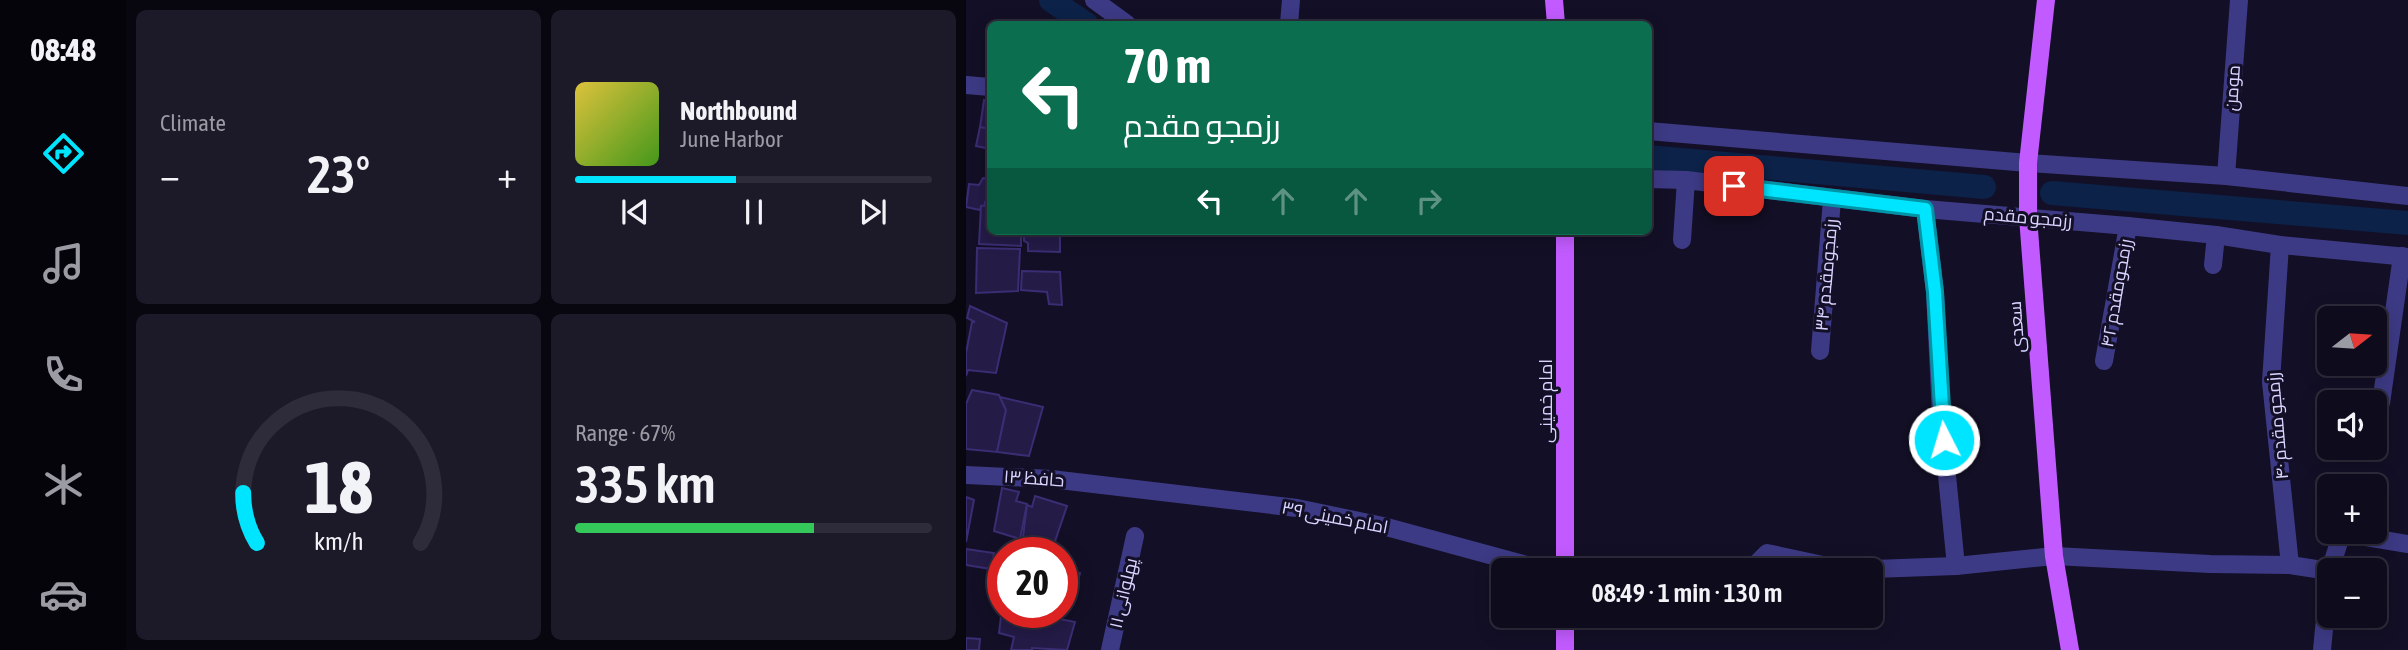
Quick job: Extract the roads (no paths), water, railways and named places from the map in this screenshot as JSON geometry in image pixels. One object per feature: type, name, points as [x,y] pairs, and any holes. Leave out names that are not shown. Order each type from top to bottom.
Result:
[{"type":"main road","points":[[1554,0],[1556,21]]},
{"type":"main road","name":"سعدی","points":[[2046,0],[2028,163],[2028,217],[2054,556],[2070,650]]},
{"type":"main road","name":"امام خمینی","points":[[1565,235],[1566,558]]},
{"type":"main road","points":[[1565,628],[1565,650]]},
{"type":"street","points":[[1094,0],[1123,21]]},
{"type":"street","points":[[1289,21],[1292,0]]},
{"type":"street","name":"مومن","points":[[2226,176],[2239,0]]},
{"type":"street","points":[[966,85],[987,87]]},
{"type":"street","points":[[1652,131],[2028,163],[2226,176],[2408,196]]},
{"type":"street","name":"رزمجو مقدم","points":[[1652,179],[1686,180],[1925,209],[2128,226],[2405,257]]},
{"type":"street","points":[[1682,240],[1686,180]]},
{"type":"street","name":"رزمجومقدم ۳۴","points":[[1820,351],[1832,199]]},
{"type":"street","points":[[1925,209],[1935,292],[1941,415],[1956,566]]},
{"type":"street","name":"رزمجومقدم ۴۲","points":[[2104,361],[2128,226]]},
{"type":"street","points":[[2213,265],[2216,235]]},
{"type":"street","name":"رزمجو مقدم ۴۰","points":[[2280,245],[2271,382],[2290,565]]},
{"type":"street","points":[[2383,390],[2405,257]]},
{"type":"street","name":"حافظ ۱۳","points":[[966,475],[1101,484]]},
{"type":"street","name":"امام خمینی ۳۹","points":[[1101,484],[1297,508],[1383,526],[1501,558]]},
{"type":"street","points":[[2334,558],[2342,533],[2408,544]]},
{"type":"street","name":"پهلوانی ۱۱","points":[[1110,650],[1135,536]]},
{"type":"street","points":[[1762,558],[1767,553],[1790,558]]},
{"type":"street","points":[[1883,569],[1956,566],[2054,556],[2290,565],[2317,569]]},
{"type":"street","points":[[2322,650],[2324,628]]},
{"type":"waterway","points":[[1051,0],[1082,21]]},
{"type":"waterway","points":[[1652,157],[1984,187]]},
{"type":"waterway","points":[[2052,193],[2408,223]]}]
